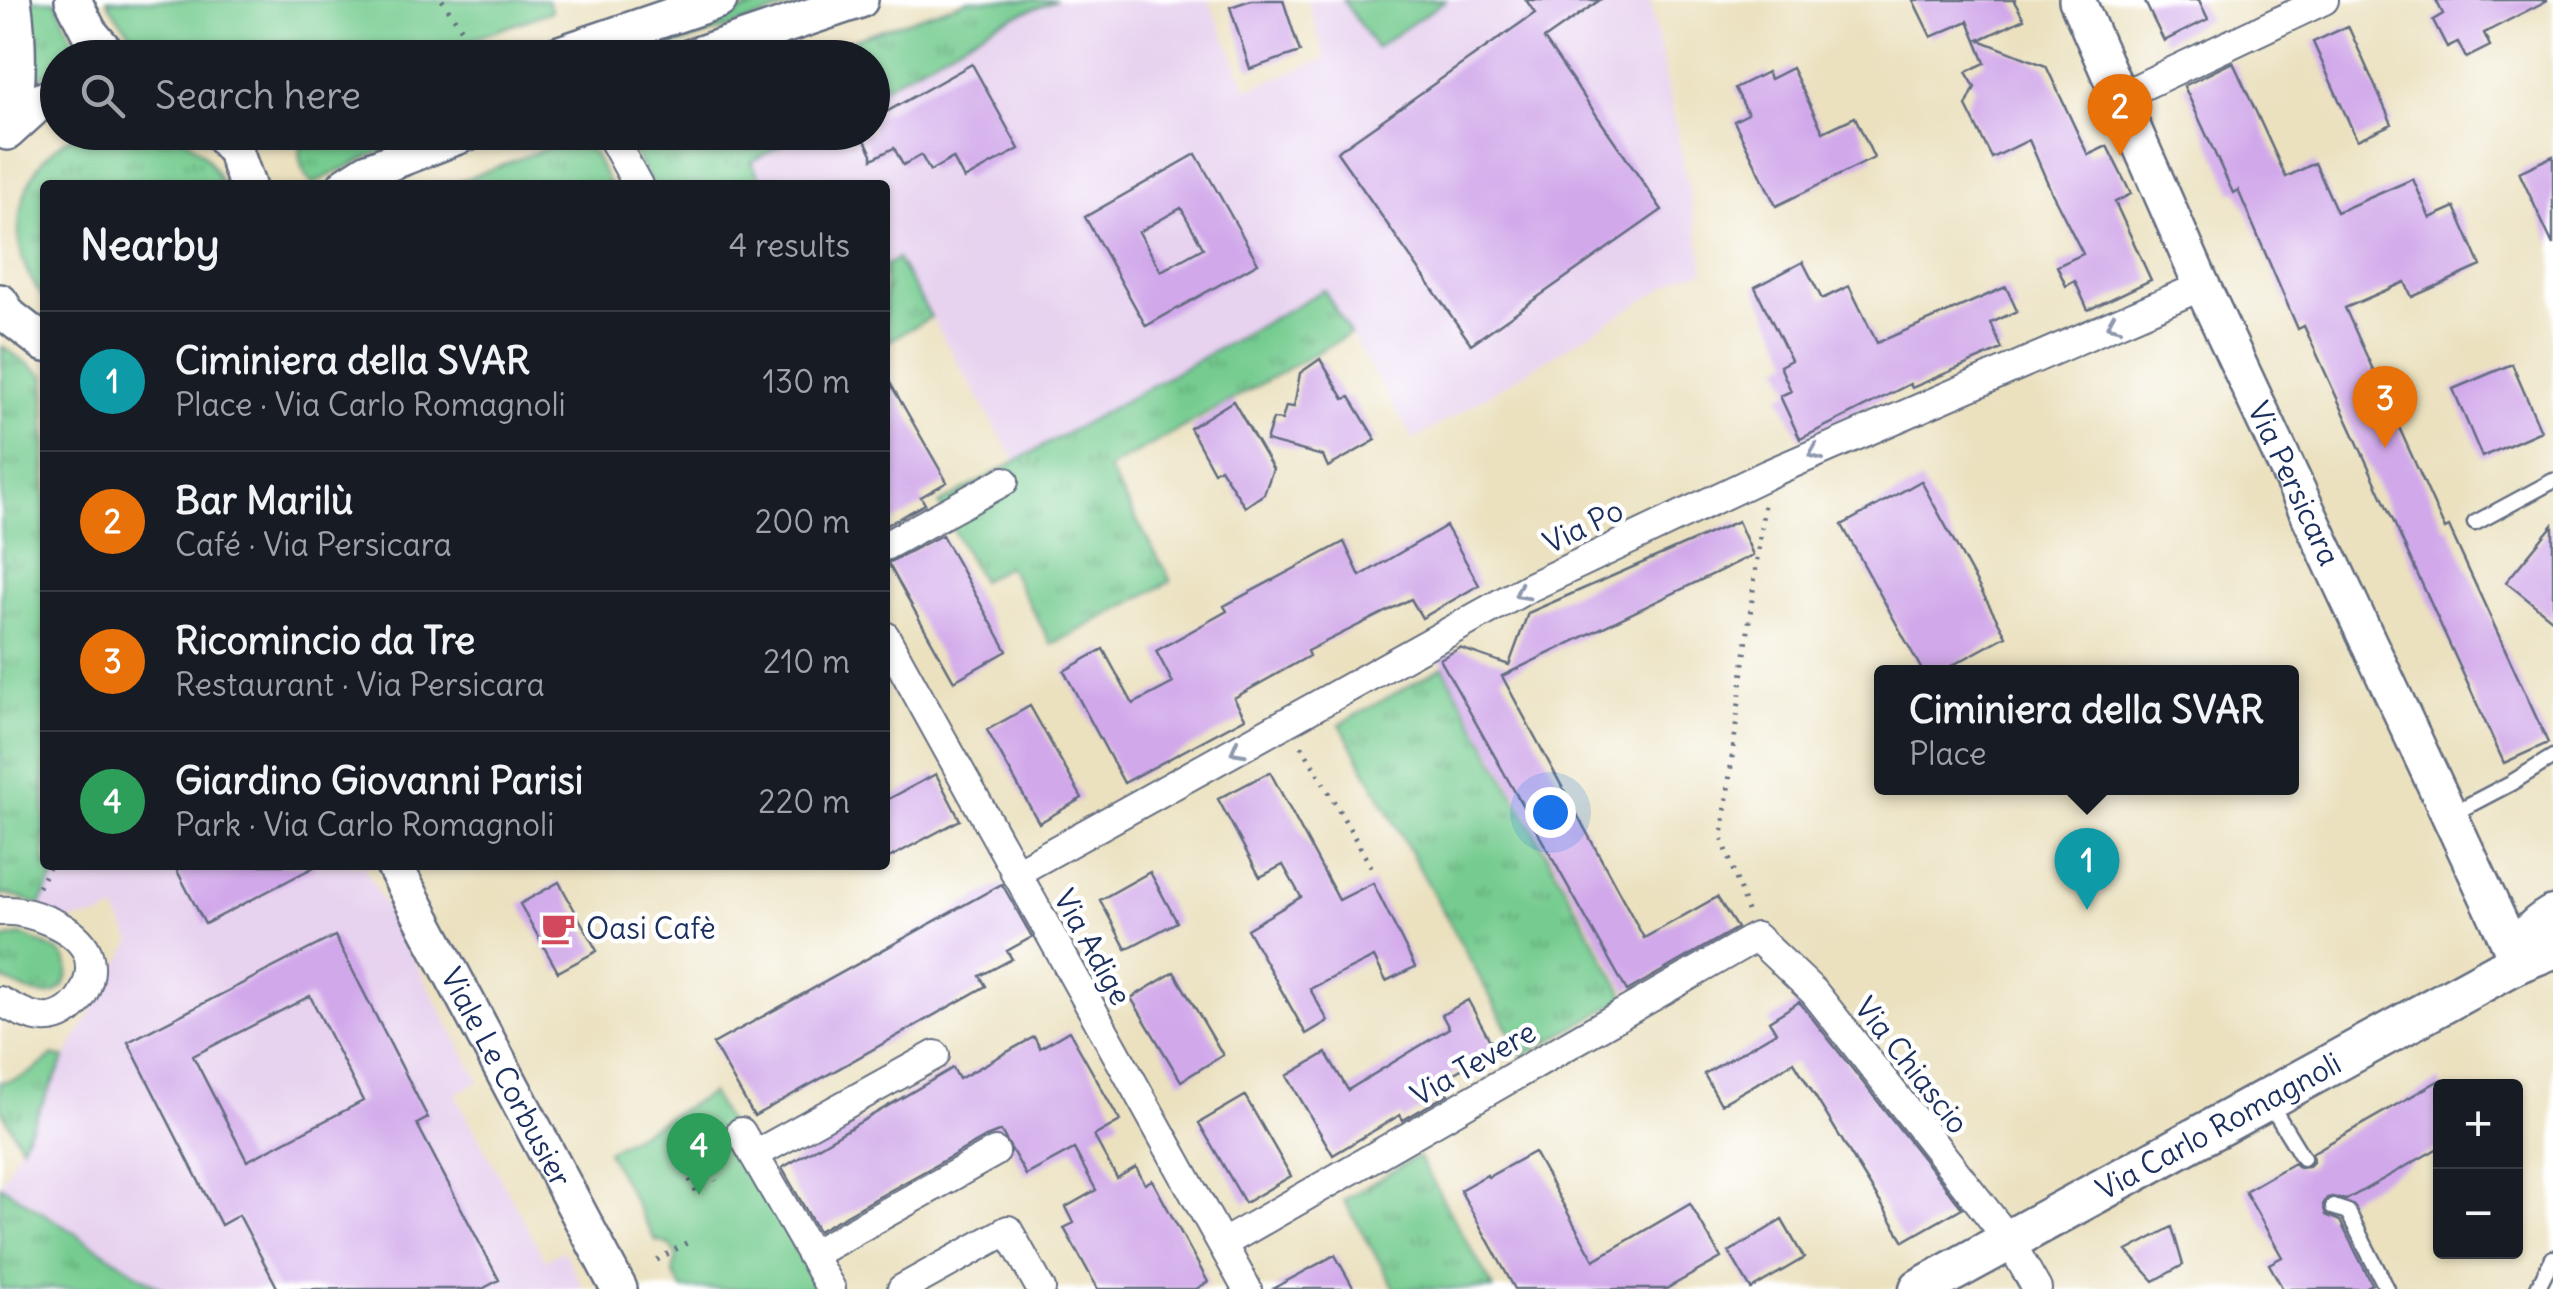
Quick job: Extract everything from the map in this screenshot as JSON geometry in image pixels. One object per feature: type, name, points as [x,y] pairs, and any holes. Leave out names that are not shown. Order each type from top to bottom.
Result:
[{"type":"main road","points":[[2535,955],[2526,939],[2553,916]]},
{"type":"main road","name":"Via Carlo Romagnoli","points":[[1920,1289],[2535,955]]},
{"type":"street","points":[[6,132],[18,73],[13,0]]},
{"type":"street","points":[[73,0],[96,40]]},
{"type":"street","points":[[601,40],[720,0]]},
{"type":"street","points":[[741,40],[860,0]]},
{"type":"street","name":"Via Persicara","points":[[2078,0],[2202,286],[2449,816],[2535,955]]},
{"type":"street","points":[[2121,96],[2324,0]]},
{"type":"street","points":[[6,132],[40,103]]},
{"type":"street","points":[[233,150],[245,180]]},
{"type":"street","points":[[354,180],[422,150]]},
{"type":"street","points":[[619,150],[635,180]]},
{"type":"street","name":"Via Po","points":[[1014,873],[1528,588],[1768,474],[2202,286]]},
{"type":"street","points":[[3,311],[40,341]]},
{"type":"street","points":[[890,543],[1004,481]]},
{"type":"street","name":"Via Adige","points":[[890,645],[1247,1289]]},
{"type":"street","name":"Viale Le Corbusier","points":[[397,870],[619,1289]]},
{"type":"street","points":[[0,911],[26,912],[56,924],[80,942],[90,964],[89,979],[76,1004],[54,1018],[40,1018],[0,1001]]},
{"type":"street","name":"Via Chiascio","points":[[1756,937],[1814,992],[2009,1240],[2037,1289]]},
{"type":"street","name":"Via Tevere","points":[[1222,1244],[1756,937]]},
{"type":"street","points":[[830,1289],[748,1144],[935,1055]]},
{"type":"street","points":[[811,1255],[995,1152]]},
{"type":"street","points":[[902,1289],[1008,1230],[1040,1289]]},
{"type":"lane","points":[[2475,522],[2553,481]]},
{"type":"lane","points":[[2449,816],[2553,757]]},
{"type":"lane","points":[[2267,1099],[2303,1158]]},
{"type":"lane","points":[[2333,1207],[2348,1212],[2388,1289]]},
{"type":"lane","points":[[2536,1289],[2553,1258]]},
{"type":"path","points":[[442,0],[464,40]]},
{"type":"path","points":[[1756,937],[1722,837],[1768,474]]},
{"type":"path","points":[[1287,722],[1372,868]]},
{"type":"path","points":[[696,1191],[676,1156],[696,1144],[716,1180]]},
{"type":"path","points":[[657,1260],[690,1242]]},
{"type":"shaded area","points":[[1056,0],[1209,0],[1247,89],[1326,59],[1307,0],[1650,0],[1705,271],[1684,276],[1414,440],[1324,290],[1016,462],[898,260],[890,264],[890,180],[761,180],[750,163],[773,150],[890,150],[890,83],[999,22]]},
{"type":"shaded area","points":[[58,870],[366,870],[479,1081],[455,1094],[545,1260],[563,1250],[584,1289],[161,1289],[0,1185],[65,1058],[132,941],[115,910],[99,917],[65,920],[40,905]]},
{"type":"green space","points":[[28,0],[55,0],[74,40],[40,40],[40,77],[34,81]]},
{"type":"green space","points":[[107,0],[547,0],[552,11],[470,40],[140,40]]},
{"type":"green space","points":[[774,0],[811,0],[692,40],[659,40]]},
{"type":"green space","points":[[969,0],[1056,0],[999,22],[890,83],[890,40],[851,40]]},
{"type":"green space","points":[[1343,0],[1446,0],[1376,48]]},
{"type":"green space","points":[[54,150],[198,150],[219,180],[40,180],[40,292],[22,257],[19,222],[28,187]]},
{"type":"green space","points":[[300,150],[385,150],[320,180],[309,180],[300,161]]},
{"type":"green space","points":[[542,150],[589,150],[607,180],[463,180]]},
{"type":"green space","points":[[632,150],[773,150],[751,162],[761,180],[649,180]]},
{"type":"green space","points":[[897,259],[931,317],[890,340],[890,263]]},
{"type":"green space","points":[[1324,290],[1350,334],[1108,469],[1171,581],[1052,645],[1008,566],[981,581],[939,504]]},
{"type":"green space","points":[[2,346],[40,373],[40,870],[58,870],[40,905],[0,895]]},
{"type":"green space","points":[[1443,667],[1626,998],[1523,1056],[1340,724]]},
{"type":"green space","points":[[23,935],[65,958],[67,978],[59,990],[46,995],[34,993],[0,978],[0,942]]},
{"type":"green space","points":[[53,1055],[65,1058],[21,1146],[0,1108],[0,1082],[22,1077]]},
{"type":"green space","points":[[711,1093],[818,1289],[682,1289],[673,1273],[677,1256],[670,1245],[655,1240],[607,1151]]},
{"type":"green space","points":[[1418,1156],[1494,1289],[1395,1289],[1344,1200]]},
{"type":"green space","points":[[0,1185],[161,1289],[0,1289]]},
{"type":"building","points":[[1251,0],[1283,0],[1300,52],[1250,69],[1230,7]]},
{"type":"building","points":[[1526,0],[1600,0],[1544,39],[1662,210],[1471,344],[1337,152],[1535,13]]},
{"type":"building","points":[[1913,0],[2016,0],[2024,19],[1979,40],[2046,66],[2088,155],[2107,146],[2131,194],[2115,202],[2151,280],[2088,310],[2075,281],[2066,286],[2057,266],[2083,254],[2029,140],[1992,158],[1966,106],[1975,87],[1966,72],[1985,63],[1968,21],[1931,37]]},
{"type":"building","points":[[2144,0],[2199,0],[2208,19],[2164,41]]},
{"type":"building","points":[[2436,0],[2548,0],[2484,33],[2490,46],[2466,58],[2458,42],[2447,47],[2433,20],[2443,14]]},
{"type":"building","points":[[2348,26],[2392,124],[2357,140],[2313,42]]},
{"type":"building","points":[[2233,62],[2286,177],[2315,163],[2337,212],[2413,179],[2430,218],[2455,207],[2481,266],[2412,297],[2405,282],[2345,308],[2548,743],[2504,763],[2304,326],[2298,329],[2238,190],[2233,193],[2184,86]]},
{"type":"building","points":[[972,64],[1019,149],[964,179],[953,158],[930,171],[921,155],[903,165],[894,148],[890,150],[890,110]]},
{"type":"building","points":[[1792,68],[1823,132],[1855,117],[1874,158],[1776,206],[1734,121],[1748,114],[1735,88],[1767,72],[1770,79]]},
{"type":"building","points":[[870,150],[890,150],[872,159]]},
{"type":"building","points":[[1196,154],[1258,263],[1146,326],[1085,217]],"holes":[[[1181,208],[1203,248],[1161,271],[1139,232]]]},
{"type":"building","points":[[2553,156],[2553,245],[2519,172]]},
{"type":"building","points":[[1803,262],[1822,299],[1849,286],[1877,343],[2006,287],[2017,311],[1991,323],[2002,349],[1912,388],[1910,384],[1800,439],[1780,396],[1791,391],[1780,366],[1791,360],[1755,287]]},
{"type":"building","points":[[1320,359],[1344,399],[1350,397],[1376,440],[1328,467],[1323,456],[1266,441],[1273,419],[1282,420],[1286,406],[1294,407],[1300,373]]},
{"type":"building","points":[[2512,364],[2541,431],[2482,457],[2453,389]]},
{"type":"building","points":[[890,383],[947,482],[921,497],[925,504],[890,523]]},
{"type":"building","points":[[1233,401],[1273,469],[1264,494],[1245,507],[1220,468],[1214,472],[1190,428]]},
{"type":"building","points":[[1921,481],[2006,636],[1953,665],[1919,665],[1842,525]]},
{"type":"building","points":[[1738,521],[1753,555],[1502,676],[1644,938],[1717,897],[1737,928],[1627,991],[1440,659],[1460,648],[1509,665],[1528,613]]},
{"type":"building","points":[[2553,525],[2553,620],[2506,582]]},
{"type":"building","points":[[1446,526],[1479,585],[1422,618],[1411,599],[1307,651],[1309,656],[1234,698],[1245,718],[1124,783],[1064,671],[1103,649],[1133,704],[1173,683],[1156,651],[1227,611],[1224,606],[1344,542],[1360,576]]},
{"type":"building","points":[[942,535],[1007,651],[954,681],[890,562]]},
{"type":"building","points":[[1030,706],[1082,798],[1039,823],[987,730]]},
{"type":"building","points":[[1270,772],[1339,900],[1373,883],[1415,967],[1386,981],[1374,957],[1310,989],[1328,1021],[1306,1034],[1247,929],[1301,897],[1283,865],[1260,877],[1218,799]]},
{"type":"building","points":[[936,774],[960,820],[890,857],[890,798]]},
{"type":"building","points":[[177,870],[308,870],[205,924]]},
{"type":"building","points":[[1150,872],[1177,922],[1126,949],[1100,900]]},
{"type":"building","name":"Oasi Cafè","points":[[559,882],[597,951],[558,972],[520,904]]},
{"type":"building","points":[[1002,884],[1032,937],[1007,951],[1012,959],[980,976],[986,986],[754,1116],[713,1044]]},
{"type":"building","points":[[335,936],[428,1118],[417,1124],[499,1280],[482,1289],[278,1289],[239,1215],[221,1225],[128,1042]],"holes":[[[310,996],[363,1101],[247,1161],[193,1056]]]},
{"type":"building","points":[[1174,972],[1223,1055],[1181,1081],[1131,998]]},
{"type":"building","points":[[1468,1000],[1495,1050],[1440,1081],[1448,1094],[1403,1120],[1400,1115],[1333,1155],[1287,1076],[1326,1053],[1348,1090],[1449,1028],[1442,1015]]},
{"type":"building","points":[[1799,1002],[1962,1208],[1904,1241],[1794,1062],[1721,1104],[1704,1074],[1776,1032],[1769,1021]]},
{"type":"building","points":[[1069,1031],[1120,1121],[1094,1136],[1117,1178],[1136,1167],[1145,1184],[1152,1180],[1208,1282],[1196,1289],[1098,1289],[1064,1228],[1074,1223],[1066,1207],[1096,1190],[1074,1149],[1026,1175],[1001,1131],[818,1231],[782,1168],[953,1068],[959,1079],[1034,1037],[1040,1048]]},
{"type":"building","points":[[2433,1084],[2433,1151],[2346,1200],[2327,1198],[2323,1205],[2326,1215],[2340,1221],[2372,1284],[2363,1289],[2283,1289],[2269,1264],[2282,1257],[2245,1191],[2294,1163],[2299,1168],[2308,1167],[2313,1162],[2312,1153]]},
{"type":"building","points":[[1245,1096],[1291,1176],[1245,1203],[1199,1123]]},
{"type":"building","points":[[1534,1152],[1594,1260],[1690,1204],[1721,1258],[1666,1289],[1515,1289],[1460,1190]]},
{"type":"building","points":[[1782,1220],[1804,1258],[1751,1289],[1729,1252]]},
{"type":"building","points":[[2172,1227],[2183,1265],[2154,1281],[2127,1251]]},
{"type":"building","points":[[1335,1255],[1354,1289],[1272,1289]]},
{"type":"place","name":"Bar Marilù","points":[[2120,156]]},
{"type":"place","name":"Ricomincio da Tre","points":[[2385,448]]},
{"type":"place","name":"Ciminiera della SVAR","points":[[2087,910]]},
{"type":"place","name":"Oasi Cafè","points":[[558,928]]},
{"type":"place","name":"Giardino Giovanni Parisi","points":[[699,1195]]}]
